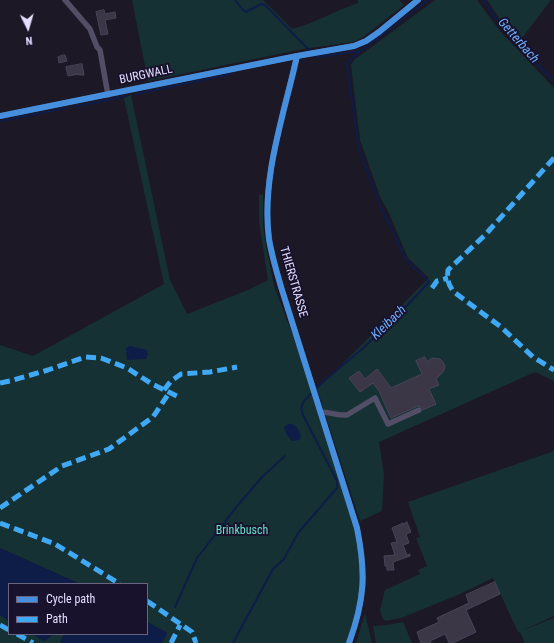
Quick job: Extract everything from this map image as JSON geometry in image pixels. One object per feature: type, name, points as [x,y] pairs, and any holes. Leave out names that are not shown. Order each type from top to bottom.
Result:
[{"type":"street","name":"BURGWALL","points":[[65,0],[90,29],[97,47],[100,50],[108,95]]},
{"type":"street","points":[[297,56],[354,46],[366,41],[418,0]]},
{"type":"street","name":"BURGWALL","points":[[0,116],[297,56]]},
{"type":"street","name":"THIERSTRASSE","points":[[297,56],[271,169],[268,225],[273,258],[349,498],[363,558],[360,606],[349,643]]},
{"type":"street","points":[[321,412],[328,412],[342,416],[347,415],[375,398],[388,424],[419,410]]},
{"type":"green space","points":[[132,0],[263,0],[292,29],[358,3],[358,0],[399,0],[404,5],[362,38],[353,42],[303,49],[148,81]]},
{"type":"green space","points":[[435,0],[477,0],[500,31],[554,88],[554,381],[535,372],[379,442],[384,475],[382,511],[360,521],[317,389],[429,278],[408,258],[388,211],[381,199],[360,140],[351,65],[354,60]]},
{"type":"green space","points":[[487,0],[551,0],[519,42],[501,21]]},
{"type":"green space","name":"Brinkbusch","points":[[131,95],[170,280],[187,314],[248,290],[268,280],[259,221],[259,194],[263,195],[263,225],[274,286],[295,341],[355,529],[361,576],[357,611],[347,643],[162,643],[167,633],[148,623],[148,583],[78,583],[0,548],[0,345],[33,356],[164,284],[124,98]]},
{"type":"green space","points":[[554,451],[554,616],[521,631],[554,618],[554,643],[525,643],[520,632],[518,632],[493,578],[460,594],[401,618],[386,621],[383,619],[380,610],[385,590],[420,574],[418,570],[427,566],[416,538],[420,537],[408,502]]},
{"type":"green space","points":[[365,613],[372,643],[356,643]]},
{"type":"green space","points":[[0,615],[8,620],[8,635],[34,635],[44,641],[53,635],[64,635],[60,643],[0,643]]},
{"type":"green space","points":[[403,622],[412,643],[376,643],[373,626]]},
{"type":"water","points":[[130,346],[147,350],[148,355],[146,359],[127,360],[126,348]]},
{"type":"water","points":[[288,424],[295,426],[298,429],[301,436],[299,440],[292,441],[287,435],[284,427]]},
{"type":"water","points":[[0,548],[78,583],[8,583],[8,620],[0,615]]},
{"type":"water","points":[[148,623],[167,633],[162,643],[60,643],[64,635],[148,635]]},
{"type":"water","points":[[34,635],[53,635],[44,641]]},
{"type":"building","points":[[104,10],[105,14],[115,12],[116,18],[105,20],[108,34],[101,35],[96,12]]},
{"type":"building","points":[[65,55],[67,61],[59,63],[58,57]]},
{"type":"building","points":[[82,64],[84,75],[79,74],[68,76],[66,67]]},
{"type":"building","points":[[425,357],[427,362],[432,358],[440,359],[445,366],[442,373],[436,379],[439,385],[429,389],[436,404],[423,410],[422,407],[418,406],[391,418],[379,391],[373,383],[360,392],[349,378],[359,371],[365,379],[377,369],[391,388],[422,374],[416,361]]},
{"type":"building","points":[[407,522],[411,532],[406,534],[409,543],[403,545],[407,555],[410,554],[410,556],[393,562],[394,570],[387,570],[384,556],[395,555],[391,543],[397,542],[392,528]]},
{"type":"building","points":[[495,582],[500,594],[466,610],[476,632],[453,643],[449,643],[445,634],[430,641],[431,643],[421,643],[417,632],[439,622],[437,618],[469,603],[466,595]]},
{"type":"waterway","points":[[235,0],[246,12],[261,4],[265,5],[311,52]]},
{"type":"waterway","name":"Kleibach","points":[[233,643],[273,569],[284,559],[298,533],[337,488],[337,481],[303,415],[301,408],[304,401],[317,387],[362,349],[397,316],[429,282],[405,259],[382,210],[359,150],[347,64],[353,57],[428,0]]},
{"type":"waterway","name":"Getterbach","points":[[483,0],[507,32],[554,81]]},
{"type":"waterway","points":[[314,55],[316,57],[360,51]]},
{"type":"waterway","points":[[136,94],[231,74]]},
{"type":"waterway","points":[[74,107],[126,96]]},
{"type":"waterway","points":[[0,121],[66,108]]},
{"type":"waterway","points":[[175,607],[197,558],[262,477],[285,456]]},
{"type":"marked path","points":[[554,158],[485,235],[448,270],[448,282],[454,292],[501,327],[533,357],[554,370]]},
{"type":"marked path","points":[[432,288],[437,281],[448,278]]},
{"type":"marked path","points":[[0,383],[48,370],[85,357],[101,358],[127,368],[152,384],[179,397]]},
{"type":"marked path","points":[[164,390],[171,381],[181,374],[210,372],[237,367]]},
{"type":"marked path","points":[[0,508],[62,466],[109,449],[153,417],[169,393]]},
{"type":"marked path","points":[[0,523],[55,544],[118,583]]},
{"type":"marked path","points":[[148,602],[192,632],[196,643]]},
{"type":"marked path","points":[[0,625],[8,629]]},
{"type":"marked path","points":[[171,643],[180,625]]},
{"type":"marked path","points":[[19,635],[33,643]]},
{"type":"cycle path","points":[[0,116],[297,56],[354,46],[366,41],[379,32],[418,0]]},
{"type":"cycle path","points":[[297,56],[280,124],[271,170],[267,216],[269,239],[282,290],[357,528],[363,573],[361,599],[349,643]]}]
